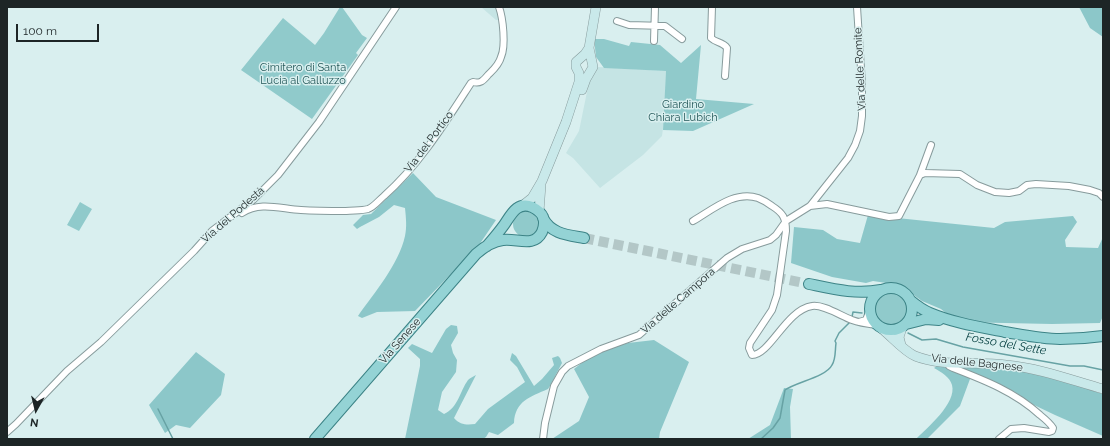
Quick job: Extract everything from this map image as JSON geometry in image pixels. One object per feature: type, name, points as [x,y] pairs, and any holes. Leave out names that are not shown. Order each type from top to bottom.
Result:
[{"type":"main road","name":"Via Senese","points":[[315,439],[471,259],[487,246],[515,209],[522,206],[532,198],[567,136],[588,74],[593,69],[589,48],[596,7]]},
{"type":"main road","name":"Via Senese","points":[[487,246],[502,240],[526,242],[535,240],[543,231],[544,225],[541,214],[542,179],[566,122],[579,82],[576,62],[589,48]]},
{"type":"main road","points":[[582,57],[588,58],[592,61]]},
{"type":"main road","points":[[578,71],[583,74],[588,74]]},
{"type":"main road","points":[[522,206],[532,207],[541,214],[545,223],[552,229],[563,234],[584,238]]},
{"type":"main road","points":[[509,216],[509,231],[514,238],[526,242],[563,234]]},
{"type":"main road","points":[[808,284],[845,292],[859,297],[869,310],[871,318],[879,327],[890,330],[926,319],[957,322],[1018,334],[1052,338],[1081,339],[1103,336]]},
{"type":"main road","points":[[845,292],[860,293],[888,288],[900,290],[907,295],[910,300],[912,314],[899,337],[901,344]]},
{"type":"main road","points":[[869,310],[873,297],[881,290]]},
{"type":"main road","points":[[910,300],[920,308],[930,313],[957,322]]},
{"type":"main road","name":"Via delle Bagnese","points":[[879,327],[915,356],[947,362],[987,363],[1037,370],[1103,389]]},
{"type":"street","name":"Via del Podestà","points":[[7,432],[67,372],[101,342],[189,256],[212,231],[254,199],[278,174],[319,122],[396,7]]},
{"type":"street","name":"Via del Portico","points":[[224,221],[233,218],[248,209],[261,206],[293,210],[326,211],[368,209],[390,191],[417,162],[439,132],[471,83],[483,81],[498,65],[501,59],[503,45],[499,7]]},
{"type":"street","points":[[654,41],[655,7]]},
{"type":"street","points":[[712,7],[711,38],[713,41],[724,44],[727,48],[725,76]]},
{"type":"street","name":"Via delle Romite","points":[[786,221],[810,206],[848,158],[860,131],[862,116],[862,84],[857,7]]},
{"type":"street","points":[[617,21],[629,25],[665,26],[682,39]]},
{"type":"street","points":[[810,206],[827,204],[889,217],[899,216],[920,175],[931,145]]},
{"type":"street","points":[[920,175],[937,173],[960,174],[977,185],[995,192],[1014,192],[1027,185],[1036,184],[1069,186],[1099,193],[1103,198]]},
{"type":"street","points":[[693,221],[720,205],[738,197],[748,196],[759,198],[774,207],[782,214],[786,221]]},
{"type":"street","name":"Via delle Bagnese","points":[[786,221],[786,231],[777,295],[772,310],[750,343],[748,348],[752,355],[760,354],[790,318],[814,305],[820,306],[856,321],[879,327]]},
{"type":"street","name":"Via delle Campora","points":[[543,439],[545,423],[554,386],[562,372],[568,366],[601,349],[639,335],[727,258],[742,249],[770,240],[776,235],[786,221]]},
{"type":"street","points":[[856,321],[866,320],[869,310]]},
{"type":"street","points":[[947,362],[949,366],[953,368],[986,381],[1019,398],[1031,406],[1053,428],[1049,432],[1024,428],[1011,429],[999,439]]},
{"type":"shaded area","points":[[481,7],[496,7],[501,20],[496,20]]},
{"type":"shaded area","points":[[1079,7],[1103,7],[1103,37],[1090,28]]},
{"type":"shaded area","points":[[598,67],[666,71],[665,113],[662,136],[643,155],[600,188],[573,158],[566,153],[579,131],[589,82]]},
{"type":"shaded area","points":[[413,173],[436,197],[496,220],[479,245],[415,311],[377,312],[362,318],[358,316],[392,268],[402,247],[406,229],[405,208],[394,205],[379,217],[357,229],[353,225],[363,215],[371,214]]},
{"type":"shaded area","points":[[868,215],[994,228],[1005,222],[1073,216],[1077,222],[1065,240],[1066,247],[1098,248],[1103,237],[1103,316],[1100,323],[1052,324],[957,322],[941,309],[922,301],[900,285],[873,281],[866,283],[832,277],[791,263],[794,227],[823,230],[837,239],[860,243]]},
{"type":"shaded area","points":[[451,325],[457,326],[458,333],[451,345],[457,360],[456,372],[442,392],[438,410],[444,414],[453,408],[465,384],[476,375],[454,418],[461,423],[475,424],[488,409],[525,382],[517,367],[510,360],[512,353],[516,356],[534,386],[554,365],[552,358],[558,356],[562,363],[548,389],[530,397],[520,405],[515,416],[514,423],[498,435],[489,432],[483,439],[405,439],[420,366],[420,359],[408,348],[412,344],[432,353],[446,329]]},
{"type":"shaded area","points":[[654,340],[689,362],[660,432],[659,439],[552,439],[579,421],[589,397],[574,369],[593,354],[628,343]]},
{"type":"shaded area","points":[[196,352],[225,374],[221,395],[190,428],[176,425],[165,433],[149,405]]},
{"type":"shaded area","points":[[959,364],[1022,371],[1055,378],[1103,394],[1103,436],[1034,405],[1015,392],[975,374],[970,379],[960,406],[927,439],[916,439],[940,415],[946,407],[952,392],[951,382],[945,375],[934,368],[938,365],[947,368]]},
{"type":"shaded area","points":[[784,388],[793,389],[790,407],[791,439],[748,439],[770,425]]},
{"type":"green space","name":"Cimitero di Santa Lucia al Galluzzo","points":[[340,7],[342,7],[362,35],[367,38],[356,53],[358,55],[312,119],[241,70],[283,18],[315,45]]},
{"type":"green space","name":"Giardino Chiara Lubich","points":[[594,39],[604,39],[629,46],[631,42],[660,45],[681,63],[701,45],[696,99],[754,104],[693,131],[663,130],[666,71],[604,68],[596,57]]},
{"type":"green space","points":[[80,202],[92,209],[79,231],[67,225]]},
{"type":"green space","points":[[526,211],[535,215],[539,224],[535,233],[526,237],[517,233],[513,224],[517,215]]},
{"type":"green space","points":[[890,291],[903,296],[908,309],[903,322],[890,327],[877,322],[872,309],[877,296]]},
{"type":"waterway","name":"Fosso del Sette","points":[[852,317],[853,312],[862,313]]},
{"type":"waterway","name":"Fosso del Sette","points":[[761,439],[773,428],[780,418],[785,390],[824,373],[829,369],[834,360],[835,341],[839,333],[851,321]]},
{"type":"waterway","name":"Fosso del Sette","points":[[908,333],[922,340],[936,339],[963,347],[1070,366],[1084,366],[1103,370]]},
{"type":"waterway","points":[[158,409],[173,439]]},
{"type":"tunnel","points":[[584,238],[809,284]]}]
